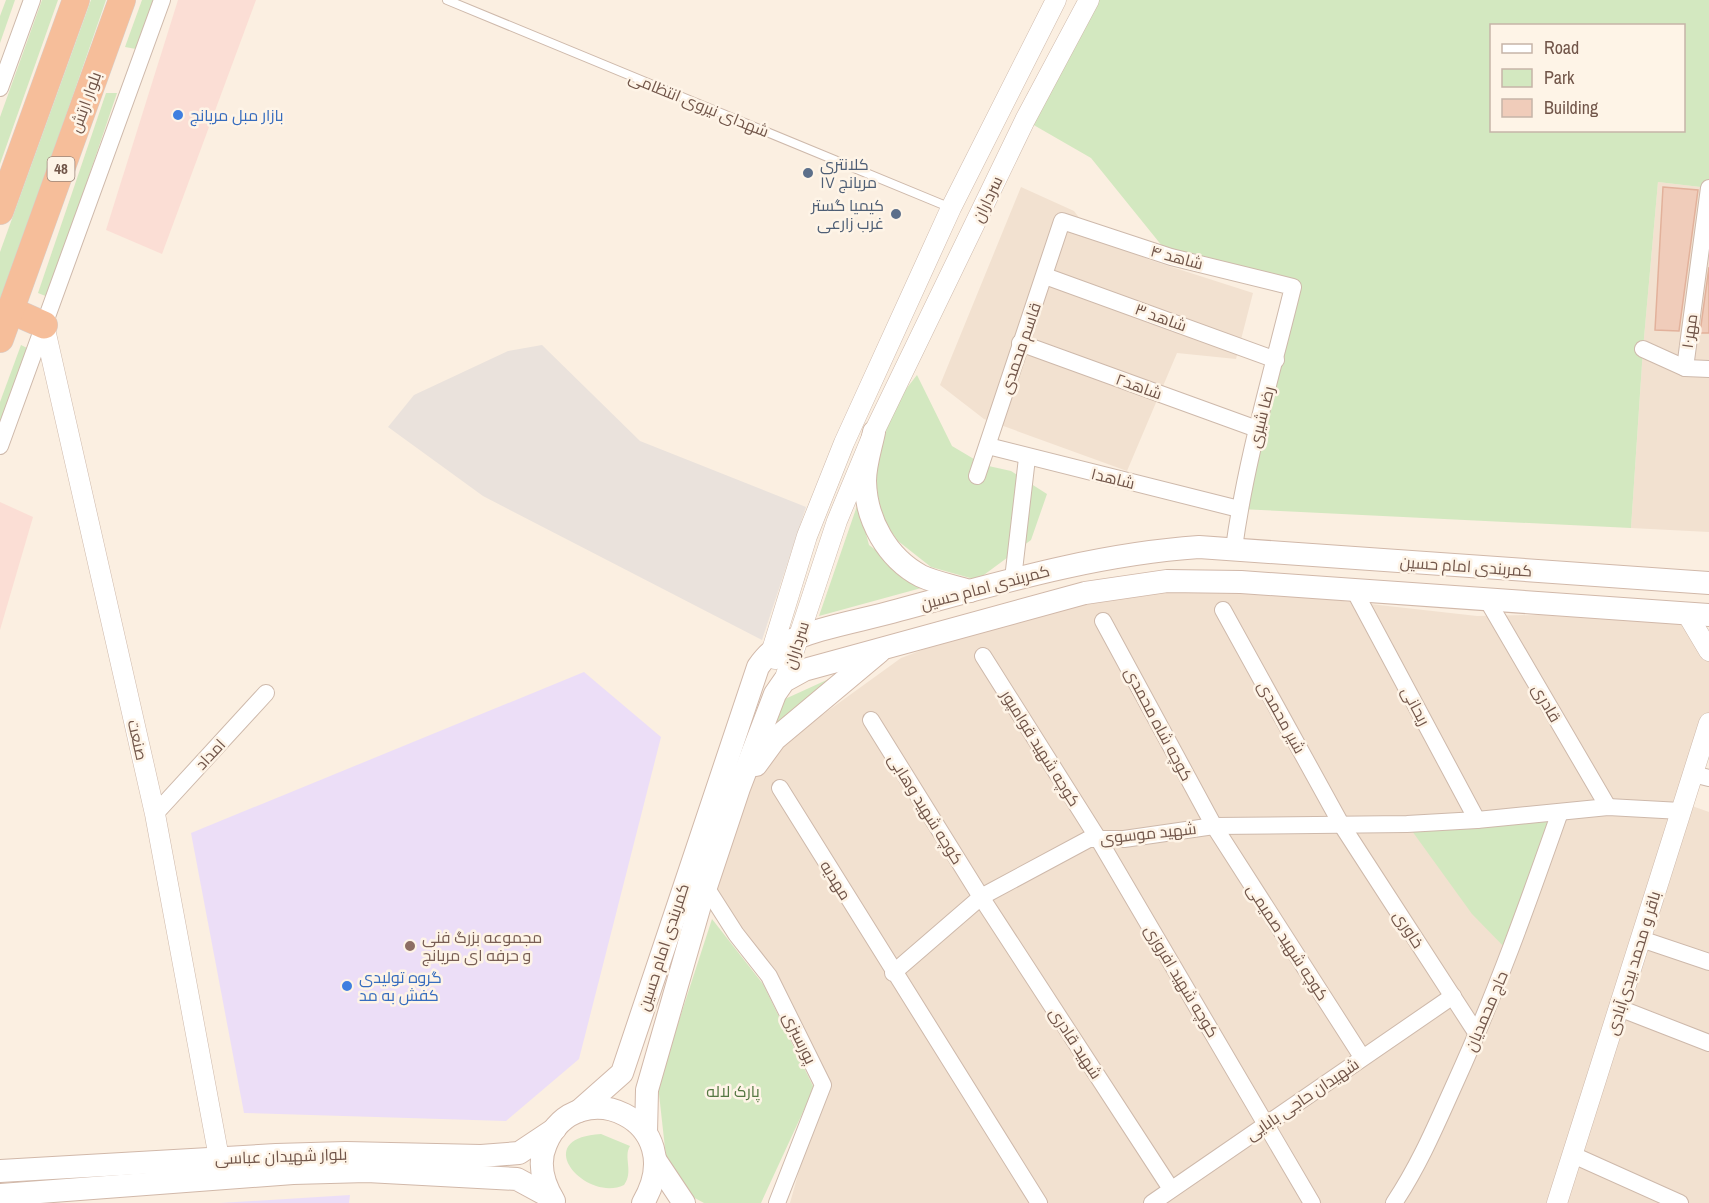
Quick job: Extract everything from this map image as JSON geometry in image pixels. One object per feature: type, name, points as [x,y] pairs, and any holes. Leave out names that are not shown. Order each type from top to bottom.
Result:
[{"type":"highway","points":[[0,211],[76,0]]},
{"type":"highway","name":"بلوار ارتش","points":[[0,339],[122,0]]},
{"type":"highway","points":[[10,310],[44,325]]},
{"type":"main road","points":[[874,432],[865,480],[869,508],[876,531],[890,551],[907,567],[924,577],[970,591]]},
{"type":"main road","name":"کمربندی امام حسین","points":[[555,1129],[562,1120],[579,1111],[622,1073],[758,668],[772,650],[798,639],[1013,579],[1126,554],[1199,547],[1709,583]]},
{"type":"main road","name":"کمربندی امام حسین","points":[[646,1133],[647,1090],[706,887],[739,788],[775,694],[784,681],[804,670],[888,645],[1085,593],[1167,581],[1241,582],[1354,592],[1486,598],[1698,615]]},
{"type":"main road","points":[[739,788],[775,739],[888,645]]},
{"type":"main road","points":[[579,1111],[598,1108],[616,1111],[633,1119],[646,1133],[654,1150],[656,1161],[653,1187],[643,1203]]},
{"type":"main road","points":[[554,1202],[541,1172],[542,1152],[555,1129]]},
{"type":"main road","name":"بلوار شهیدان عباسی","points":[[0,1171],[346,1153],[481,1156],[519,1153],[555,1129]]},
{"type":"main road","points":[[656,1161],[684,1203]]},
{"type":"main road","name":"بلوار شهیدان عباسی","points":[[0,1196],[293,1173],[368,1171],[517,1179],[554,1202]]},
{"type":"street","points":[[0,88],[32,0]]},
{"type":"street","points":[[0,446],[162,0]]},
{"type":"street","name":"سرداران","points":[[784,681],[772,650],[807,536],[844,443],[951,208],[1056,0]]},
{"type":"street","name":"سرداران","points":[[784,681],[837,521],[874,432],[1025,120],[1089,0]]},
{"type":"street","name":"مهر۱۰","points":[[1685,368],[1709,188]]},
{"type":"street","name":"قاسم محمدی","points":[[977,476],[1062,221]]},
{"type":"street","name":"شاهد ۴","points":[[1062,221],[1171,257],[1293,287]]},
{"type":"street","name":"شاهد ۳","points":[[1045,276],[1276,360]]},
{"type":"street","name":"رضا شیری","points":[[1234,548],[1239,509],[1257,429],[1293,287]]},
{"type":"street","name":"صنعت","points":[[44,325],[155,814],[219,1158]]},
{"type":"street","name":"شاهد۲","points":[[1020,343],[1257,429]]},
{"type":"street","points":[[1642,349],[1685,368],[1709,369]]},
{"type":"street","name":"شاهد۱","points":[[988,446],[1027,458],[1239,509]]},
{"type":"street","points":[[1013,579],[1027,458]]},
{"type":"street","name":"ریحانی","points":[[1354,592],[1477,820]]},
{"type":"street","name":"قادری","points":[[1486,598],[1608,807]]},
{"type":"street","name":"شیر محمدی","points":[[1223,610],[1341,824]]},
{"type":"street","points":[[1698,615],[1709,651]]},
{"type":"street","name":"کوچه شاه محمدی","points":[[1103,621],[1214,826]]},
{"type":"street","name":"کوچه شهید قوامپور","points":[[983,656],[1099,840]]},
{"type":"street","name":"امداد","points":[[155,814],[266,693]]},
{"type":"street","name":"کوچه شهید وهابی","points":[[871,720],[981,897]]},
{"type":"street","name":"باقر و محمد بیدی‌آبادی","points":[[1557,1203],[1681,812],[1701,776],[1709,723]]},
{"type":"street","name":"مهدیه","points":[[780,788],[893,972]]},
{"type":"street","name":"شهید موسوی","points":[[893,972],[981,897],[1089,839],[1099,840],[1214,826],[1477,820],[1608,807],[1681,812]]},
{"type":"street","name":"حاج محمدیان","points":[[1394,1203],[1418,1167],[1477,1034],[1510,953],[1560,812]]},
{"type":"street","name":"خاوری","points":[[1341,824],[1477,1034]]},
{"type":"street","name":"کوچه شهید صمیمی","points":[[1214,826],[1362,1058]]},
{"type":"street","name":"کوچه شهید افروزی","points":[[1099,840],[1312,1203]]},
{"type":"street","name":"پورسبزی","points":[[706,887],[736,934],[769,976],[823,1085],[777,1203]]},
{"type":"street","name":"شهید قادری","points":[[981,897],[1171,1189]]},
{"type":"street","points":[[1641,939],[1709,962]]},
{"type":"street","points":[[893,972],[1039,1203]]},
{"type":"street","name":"شهیدان حاجی بابایی","points":[[1152,1203],[1266,1122],[1453,996]]},
{"type":"street","points":[[1619,1008],[1709,1043]]},
{"type":"street","points":[[1573,1155],[1680,1203]]},
{"type":"lane","name":"شهدای نیروی انتظامی","points":[[447,0],[951,208]]},
{"type":"shaded area","name":"بازار مبل مریانج","points":[[178,0],[256,0],[162,254],[106,230]]},
{"type":"shaded area","points":[[1658,182],[1709,188],[1709,532],[1631,528],[1643,349]]},
{"type":"shaded area","points":[[1021,187],[1074,211],[1092,235],[1150,260],[1253,293],[1236,359],[1177,353],[1127,471],[984,419],[940,385]]},
{"type":"shaded area","points":[[542,345],[640,441],[806,507],[762,640],[483,496],[388,427],[414,395],[508,351]]},
{"type":"shaded area","points":[[0,502],[33,517],[0,630]]},
{"type":"shaded area","points":[[1167,581],[1477,616],[1698,612],[1709,654],[1709,729],[1692,806],[1709,812],[1709,1203],[790,1203],[823,1085],[769,976],[706,887],[760,760],[901,658],[1040,605]]},
{"type":"shaded area","name":"مجموعه بزرگ فنی و حرفه ای مریانج","points":[[584,672],[661,737],[579,1059],[506,1121],[244,1113],[191,833]]},
{"type":"shaded area","points":[[350,1195],[349,1203],[220,1203]]},
{"type":"green space","points":[[6,0],[15,0],[0,43],[0,16]]},
{"type":"green space","points":[[42,0],[58,0],[0,164],[0,117]]},
{"type":"green space","points":[[91,0],[106,0],[0,306],[0,252]]},
{"type":"green space","points":[[142,0],[154,0],[136,49],[125,47]]},
{"type":"green space","points":[[1089,0],[1709,0],[1709,188],[1658,182],[1643,349],[1631,528],[1239,509],[1293,287],[1171,257],[1091,158],[1025,120]]},
{"type":"green space","points":[[106,93],[117,93],[48,297],[38,293]]},
{"type":"green space","points":[[21,345],[31,350],[0,435],[0,402]]},
{"type":"green space","points":[[917,375],[952,446],[984,465],[1011,471],[1047,494],[1031,540],[977,580],[931,567],[898,541],[881,517],[876,482],[881,421]]},
{"type":"green space","points":[[858,503],[869,545],[925,587],[819,616]]},
{"type":"green space","points":[[842,673],[767,738],[785,699]]},
{"type":"green space","points":[[1560,812],[1510,953],[1472,914],[1407,824]]},
{"type":"green space","name":"پارک لاله","points":[[712,919],[763,984],[814,1088],[761,1203],[704,1203],[691,1196],[666,1157],[658,1085]]},
{"type":"green space","points":[[601,1134],[630,1146],[628,1175],[624,1185],[609,1188],[594,1185],[581,1178],[571,1168],[566,1157],[568,1146],[579,1138]]},
{"type":"building","points":[[1663,187],[1698,190],[1679,331],[1655,330]]},
{"type":"building","points":[[1709,267],[1709,333],[1700,333]]},
{"type":"place","name":"بازار مبل مریانج","points":[[178,115]]},
{"type":"place","name":"کلانتری ۱۷ مریانج","points":[[808,173]]},
{"type":"place","name":"کیمیا گستر غرب زارعی","points":[[896,214]]},
{"type":"place","name":"مجموعه بزرگ فنی و حرفه ای مریانج","points":[[410,946]]},
{"type":"place","name":"گروه تولیدی کفش به مد","points":[[347,986]]}]
